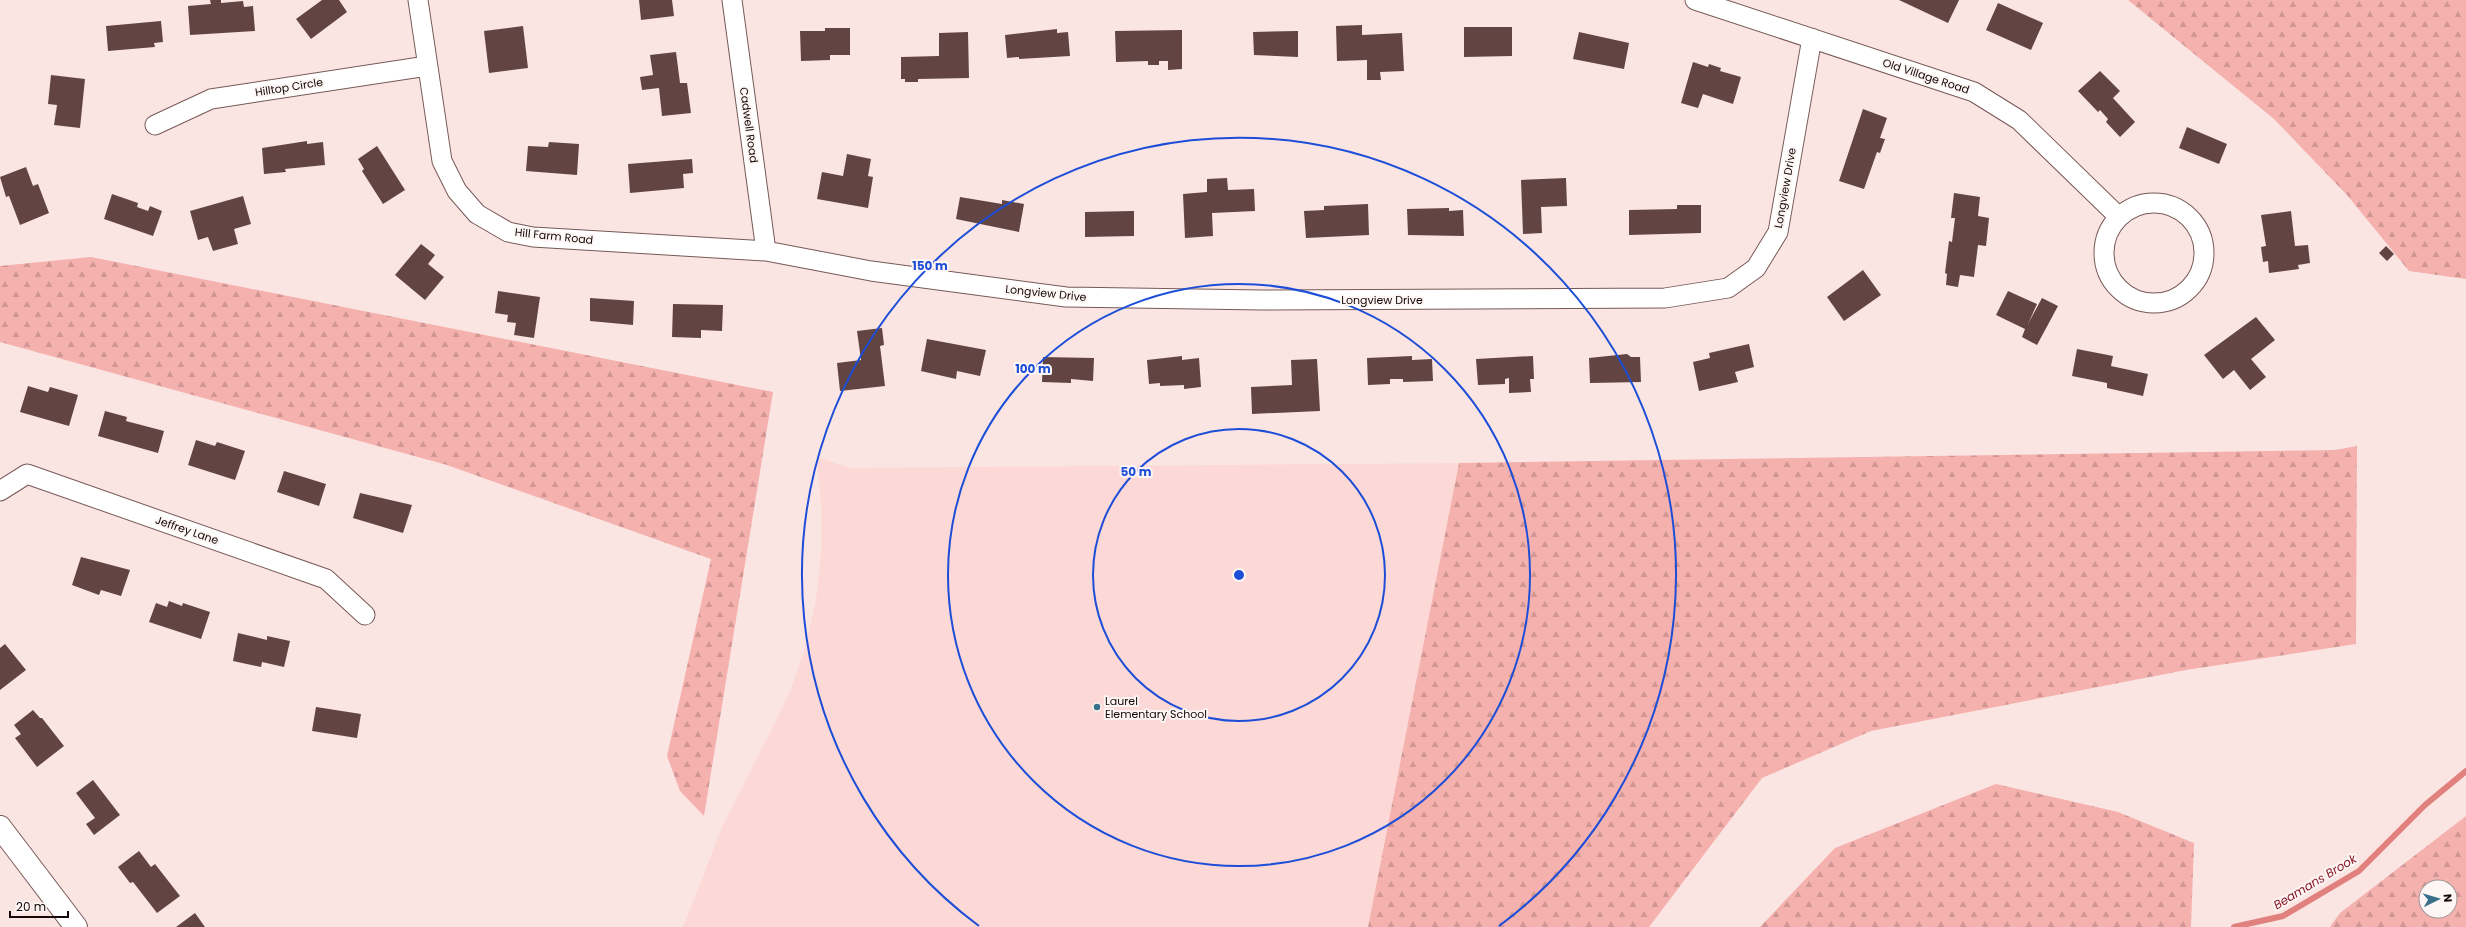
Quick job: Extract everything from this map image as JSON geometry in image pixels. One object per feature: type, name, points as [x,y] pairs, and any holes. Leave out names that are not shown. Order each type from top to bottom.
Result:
[{"type":"street","name":"Hill Farm Road","points":[[418,0],[442,161],[457,191],[478,214],[508,232],[533,237],[766,251]]},
{"type":"street","name":"Cadwell Road","points":[[732,0],[766,251]]},
{"type":"street","name":"Old Village Road","points":[[1695,0],[1974,92],[2019,120],[2119,218]]},
{"type":"street","name":"Longview Drive","points":[[766,251],[872,271],[1066,297],[1262,300],[1665,298],[1728,288],[1756,268],[1778,232],[1812,38]]},
{"type":"street","name":"Hilltop Circle","points":[[155,125],[211,99],[427,66]]},
{"type":"street","points":[[2150,203],[2167,205],[2183,213],[2195,225],[2202,241],[2203,258],[2198,275],[2190,288],[2177,298],[2162,303],[2146,303],[2131,298],[2118,289],[2107,269],[2104,245],[2109,230],[2119,218],[2133,208],[2150,203]]},
{"type":"street","name":"Jeffrey Lane","points":[[0,491],[27,474],[326,579],[365,615]]},
{"type":"street","points":[[0,827],[76,927]]},
{"type":"shaded area","name":"Laurel Elementary School","points":[[817,457],[849,468],[1459,463],[1368,927],[683,927],[723,825],[791,689],[806,645],[816,599],[821,553],[821,506]]},
{"type":"green space","points":[[2128,0],[2466,0],[2466,279],[2409,271],[2347,195],[2274,119]]},
{"type":"green space","points":[[91,257],[773,392],[704,816],[680,791],[667,756],[711,559],[447,465],[0,342],[0,266]]},
{"type":"green space","points":[[2357,446],[2356,644],[2186,670],[1871,731],[1762,778],[1649,927],[1368,927],[1459,463],[2335,450]]},
{"type":"green space","points":[[1996,784],[2118,812],[2194,843],[2191,927],[1760,927],[1835,848]]},
{"type":"green space","points":[[2466,816],[2466,927],[2330,927],[2340,913]]},
{"type":"building","points":[[210,0],[221,0],[221,3],[243,1],[244,7],[253,6],[255,31],[190,35],[188,6],[211,4]]},
{"type":"building","points":[[322,0],[339,0],[347,12],[311,39],[296,19]]},
{"type":"building","points":[[639,0],[672,0],[674,16],[641,20]]},
{"type":"building","points":[[1899,0],[1959,0],[1948,23]]},
{"type":"building","points":[[1998,3],[2043,23],[2031,50],[1986,30]]},
{"type":"building","points":[[161,21],[163,42],[154,43],[155,47],[108,51],[106,26]]},
{"type":"building","points":[[1362,25],[1362,35],[1402,33],[1404,71],[1380,72],[1381,80],[1367,80],[1367,60],[1337,61],[1336,26]]},
{"type":"building","points":[[523,26],[528,68],[489,73],[484,31]]},
{"type":"building","points":[[1464,27],[1512,27],[1512,56],[1464,57]]},
{"type":"building","points":[[825,28],[850,28],[850,55],[830,55],[830,60],[801,61],[800,31],[825,31]]},
{"type":"building","points":[[1057,29],[1057,33],[1068,32],[1070,56],[1019,59],[1019,57],[1007,58],[1005,35]]},
{"type":"building","points":[[1182,30],[1182,69],[1168,70],[1168,61],[1159,61],[1159,65],[1148,65],[1148,61],[1116,62],[1115,31]]},
{"type":"building","points":[[1298,31],[1298,57],[1254,55],[1253,32]]},
{"type":"building","points":[[968,32],[969,78],[918,79],[918,82],[905,82],[905,79],[901,79],[901,57],[939,56],[939,33]]},
{"type":"building","points":[[1579,32],[1629,43],[1624,69],[1573,59]]},
{"type":"building","points":[[676,52],[680,83],[687,83],[691,113],[662,116],[659,88],[642,90],[640,77],[653,75],[650,55]]},
{"type":"building","points":[[1693,62],[1708,67],[1709,64],[1721,68],[1720,71],[1741,77],[1733,104],[1703,94],[1698,108],[1681,103]]},
{"type":"building","points":[[2100,71],[2120,91],[2113,98],[2135,122],[2120,137],[2106,122],[2108,119],[2100,110],[2098,112],[2078,91]]},
{"type":"building","points":[[51,75],[85,79],[80,128],[54,125],[57,105],[48,104]]},
{"type":"building","points":[[1863,109],[1887,118],[1880,138],[1885,139],[1880,153],[1877,152],[1864,189],[1839,181]]},
{"type":"building","points":[[2187,127],[2227,144],[2219,164],[2179,148]]},
{"type":"building","points":[[307,141],[307,144],[323,142],[325,165],[285,169],[286,172],[264,174],[262,148]]},
{"type":"building","points":[[549,142],[579,144],[577,175],[526,171],[528,146],[548,147]]},
{"type":"building","points":[[377,146],[405,190],[383,204],[362,171],[364,169],[358,159]]},
{"type":"building","points":[[847,154],[871,159],[868,176],[873,177],[868,208],[817,199],[822,172],[843,176]]},
{"type":"building","points":[[692,159],[693,173],[683,174],[684,188],[630,193],[628,164]]},
{"type":"building","points":[[26,167],[33,186],[38,184],[49,213],[20,225],[9,196],[6,197],[0,177]]},
{"type":"building","points":[[1227,178],[1228,190],[1254,189],[1255,211],[1212,213],[1213,236],[1185,238],[1183,194],[1207,192],[1207,179]]},
{"type":"building","points":[[1566,178],[1567,206],[1541,207],[1542,233],[1523,234],[1521,180]]},
{"type":"building","points":[[1954,193],[1980,197],[1978,216],[1989,218],[1986,246],[1978,245],[1974,277],[1960,275],[1958,287],[1946,285],[1947,274],[1945,273],[1949,241],[1952,242],[1955,218],[1951,218]]},
{"type":"building","points":[[112,194],[138,203],[137,207],[148,211],[150,206],[162,211],[153,236],[104,219]]},
{"type":"building","points":[[243,196],[251,224],[234,229],[238,244],[213,251],[208,237],[198,240],[190,211]]},
{"type":"building","points":[[960,197],[1002,204],[1002,200],[1024,204],[1019,232],[956,219]]},
{"type":"building","points":[[1368,204],[1369,235],[1306,238],[1304,211],[1324,210],[1324,206]]},
{"type":"building","points":[[1677,205],[1701,205],[1701,233],[1629,235],[1629,210],[1677,209]]},
{"type":"building","points":[[1449,208],[1449,211],[1463,210],[1464,236],[1408,235],[1407,209]]},
{"type":"building","points":[[1134,211],[1134,236],[1085,237],[1085,212]]},
{"type":"building","points":[[2291,211],[2295,246],[2308,245],[2310,263],[2298,265],[2299,269],[2269,273],[2268,261],[2263,262],[2261,247],[2266,246],[2261,215]]},
{"type":"building","points":[[421,244],[435,255],[428,264],[444,277],[425,300],[395,275]]},
{"type":"building","points":[[2386,246],[2394,254],[2387,261],[2379,253]]},
{"type":"building","points":[[1863,270],[1881,295],[1844,321],[1827,297]]},
{"type":"building","points":[[498,291],[540,297],[534,338],[514,335],[516,323],[507,322],[508,315],[495,313]]},
{"type":"building","points":[[2008,291],[2037,304],[2028,324],[2042,298],[2058,306],[2037,345],[2022,337],[2025,329],[1996,315]]},
{"type":"building","points":[[590,298],[634,301],[633,325],[590,321]]},
{"type":"building","points":[[673,304],[723,305],[722,331],[701,330],[701,338],[672,337]]},
{"type":"building","points":[[2256,317],[2275,340],[2251,359],[2266,377],[2250,390],[2234,370],[2223,379],[2204,355]]},
{"type":"building","points":[[882,328],[884,345],[880,346],[885,386],[840,391],[837,363],[861,360],[857,331]]},
{"type":"building","points":[[927,339],[986,350],[980,376],[957,371],[956,379],[921,371]]},
{"type":"building","points":[[1749,344],[1754,367],[1735,372],[1738,382],[1699,391],[1693,362],[1710,358],[1709,353]]},
{"type":"building","points":[[2077,349],[2113,356],[2111,366],[2148,374],[2143,396],[2107,388],[2107,383],[2072,376]]},
{"type":"building","points":[[1627,354],[1631,357],[1640,357],[1641,382],[1590,383],[1589,358]]},
{"type":"building","points":[[1182,356],[1182,360],[1199,358],[1201,387],[1184,389],[1184,385],[1160,386],[1160,383],[1149,384],[1147,360]]},
{"type":"building","points":[[1412,356],[1412,360],[1432,359],[1433,381],[1403,382],[1403,379],[1390,379],[1390,384],[1368,385],[1367,358]]},
{"type":"building","points":[[1533,356],[1534,379],[1530,379],[1531,392],[1509,393],[1509,378],[1505,379],[1505,384],[1478,385],[1476,359]]},
{"type":"building","points":[[1043,357],[1094,358],[1093,381],[1071,379],[1071,383],[1042,382]]},
{"type":"building","points":[[1317,359],[1320,411],[1252,414],[1251,387],[1292,385],[1291,360]]},
{"type":"building","points":[[28,386],[48,392],[50,387],[78,395],[69,426],[20,412]]},
{"type":"building","points":[[105,411],[127,417],[126,421],[164,431],[158,453],[98,436]]},
{"type":"building","points":[[196,440],[215,446],[217,442],[245,451],[235,480],[188,465]]},
{"type":"building","points":[[284,471],[326,484],[319,506],[277,492]]},
{"type":"building","points":[[360,493],[412,505],[403,533],[353,518]]},
{"type":"building","points":[[81,557],[130,570],[121,596],[101,590],[99,595],[72,585]]},
{"type":"building","points":[[169,601],[182,606],[183,603],[210,612],[201,639],[149,622],[156,603],[167,607]]},
{"type":"building","points":[[238,633],[267,640],[267,636],[290,641],[284,667],[262,662],[261,667],[233,661]]},
{"type":"building","points":[[5,644],[26,670],[0,690],[0,648]]},
{"type":"building","points":[[316,707],[361,714],[357,738],[312,731]]},
{"type":"building","points":[[33,710],[40,718],[42,718],[64,746],[37,767],[15,738],[21,734],[14,725]]},
{"type":"building","points":[[93,780],[120,815],[94,835],[86,824],[95,818],[76,793]]},
{"type":"building","points":[[139,851],[151,867],[155,864],[180,896],[157,913],[133,882],[130,883],[118,867]]},
{"type":"building","points":[[195,913],[205,927],[176,927]]},
{"type":"waterway","name":"Beamans Brook","points":[[2234,927],[2283,916],[2359,871],[2425,805],[2466,771]]},
{"type":"place","name":"Laurel Elementary School","points":[[1097,707]]}]
